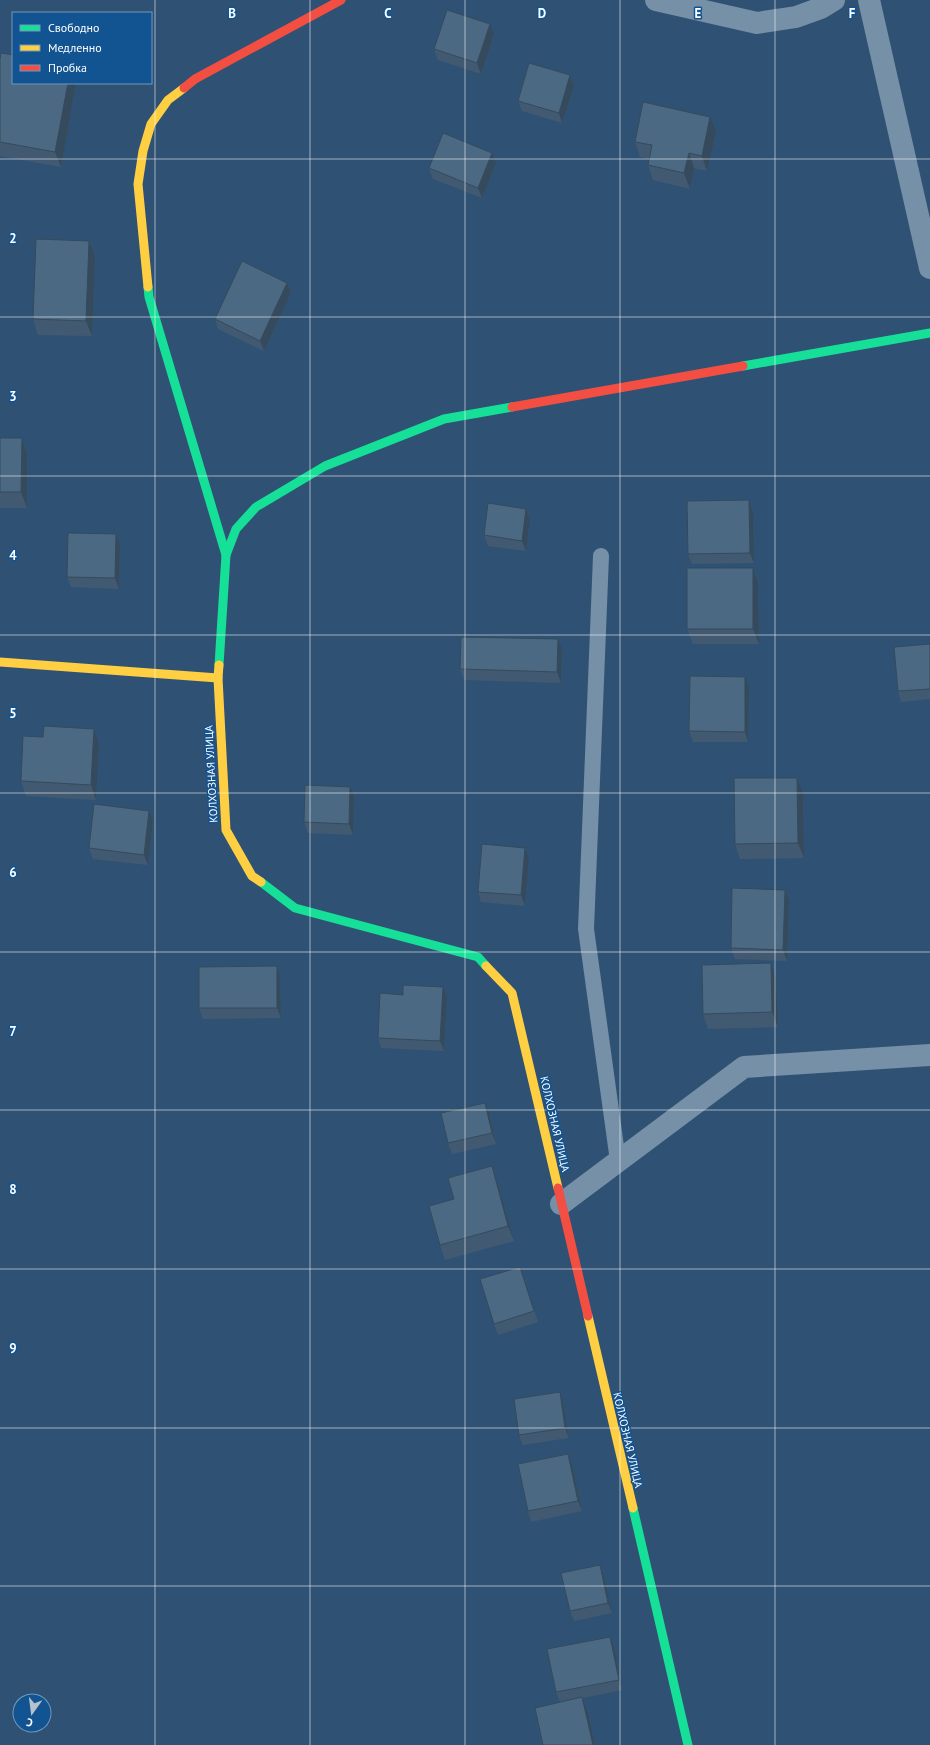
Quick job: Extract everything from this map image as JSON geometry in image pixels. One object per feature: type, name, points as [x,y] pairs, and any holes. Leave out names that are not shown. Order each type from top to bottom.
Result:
[{"type":"street","points":[[226,555],[149,296],[138,184],[143,151],[151,124],[168,100],[190,83],[341,0]]},
{"type":"street","points":[[656,0],[756,23],[796,17],[821,8],[834,0]]},
{"type":"street","points":[[869,0],[930,268]]},
{"type":"street","points":[[226,555],[236,529],[256,506],[325,466],[444,419],[930,333]]},
{"type":"street","name":"КОЛХОЗНАЯ УЛИЦА","points":[[226,555],[218,678],[226,830],[252,876],[295,908],[478,957],[512,993],[688,1745]]},
{"type":"street","points":[[0,662],[218,678]]},
{"type":"street","points":[[561,1204],[744,1067],[930,1055]]},
{"type":"lane","points":[[601,556],[586,929],[618,1161]]},
{"type":"building","points":[[447,10],[490,24],[477,63],[434,49]]},
{"type":"building","points":[[1,53],[12,55],[12,84],[68,84],[55,152],[0,142]]},
{"type":"building","points":[[529,63],[570,75],[559,113],[518,101]]},
{"type":"building","points":[[643,102],[710,117],[702,156],[689,153],[684,173],[648,165],[652,145],[635,142]]},
{"type":"building","points":[[443,133],[492,153],[478,188],[429,168]]},
{"type":"building","points":[[36,239],[89,241],[86,321],[33,319]]},
{"type":"building","points":[[242,261],[287,283],[260,341],[215,319]]},
{"type":"building","points":[[0,438],[22,438],[21,492],[0,492]]},
{"type":"building","points":[[749,500],[750,553],[688,554],[687,501]]},
{"type":"building","points":[[488,503],[526,509],[522,541],[484,535]]},
{"type":"building","points":[[68,533],[116,534],[115,578],[67,577]]},
{"type":"building","points":[[687,568],[753,568],[753,629],[687,629]]},
{"type":"building","points":[[461,637],[558,639],[557,672],[460,669]]},
{"type":"building","points":[[930,644],[930,689],[898,691],[894,647]]},
{"type":"building","points":[[690,676],[745,677],[745,732],[689,731]]},
{"type":"building","points":[[44,726],[94,729],[91,785],[21,781],[23,736],[43,737]]},
{"type":"building","points":[[734,778],[797,778],[798,843],[735,844]]},
{"type":"building","points":[[305,785],[350,787],[349,824],[304,822]]},
{"type":"building","points":[[94,804],[149,811],[144,855],[89,848]]},
{"type":"building","points":[[482,844],[525,848],[521,895],[478,892]]},
{"type":"building","points":[[732,888],[785,890],[783,950],[731,948]]},
{"type":"building","points":[[771,963],[772,1012],[703,1014],[702,965]]},
{"type":"building","points":[[277,966],[277,1008],[199,1008],[199,967]]},
{"type":"building","points":[[403,985],[443,987],[440,1041],[378,1038],[380,993],[403,995]]},
{"type":"building","points":[[485,1103],[492,1133],[448,1143],[441,1113]]},
{"type":"building","points":[[492,1166],[508,1226],[440,1245],[429,1206],[454,1199],[448,1178]]},
{"type":"building","points":[[520,1267],[534,1311],[494,1324],[480,1279]]},
{"type":"building","points":[[560,1392],[565,1428],[519,1435],[514,1399]]},
{"type":"building","points":[[568,1454],[578,1501],[528,1511],[518,1464]]},
{"type":"building","points":[[600,1565],[608,1603],[570,1611],[561,1573]]},
{"type":"building","points":[[610,1637],[619,1680],[556,1692],[547,1649]]},
{"type":"building","points":[[582,1697],[593,1745],[543,1745],[535,1708]]},
{"type":"traffic: fast","points":[[148,287],[149,297],[226,555],[219,665]]},
{"type":"traffic: fast","points":[[743,366],[930,333]]},
{"type":"traffic: fast","points":[[226,555],[236,529],[256,507],[325,466],[444,419],[512,407]]},
{"type":"traffic: fast","points":[[261,882],[295,908],[478,957],[486,966]]},
{"type":"traffic: fast","points":[[633,1508],[688,1745]]},
{"type":"traffic: slow","points":[[148,287],[138,184],[143,151],[151,124],[168,100],[184,88]]},
{"type":"traffic: slow","points":[[0,662],[218,678]]},
{"type":"traffic: slow","points":[[219,665],[218,678],[226,830],[252,876],[261,882]]},
{"type":"traffic: slow","points":[[486,966],[512,993],[558,1188]]},
{"type":"traffic: slow","points":[[588,1316],[633,1508]]},
{"type":"traffic: jam","points":[[184,88],[195,79],[341,0]]},
{"type":"traffic: jam","points":[[512,407],[743,366]]},
{"type":"traffic: jam","points":[[558,1188],[588,1316]]}]
